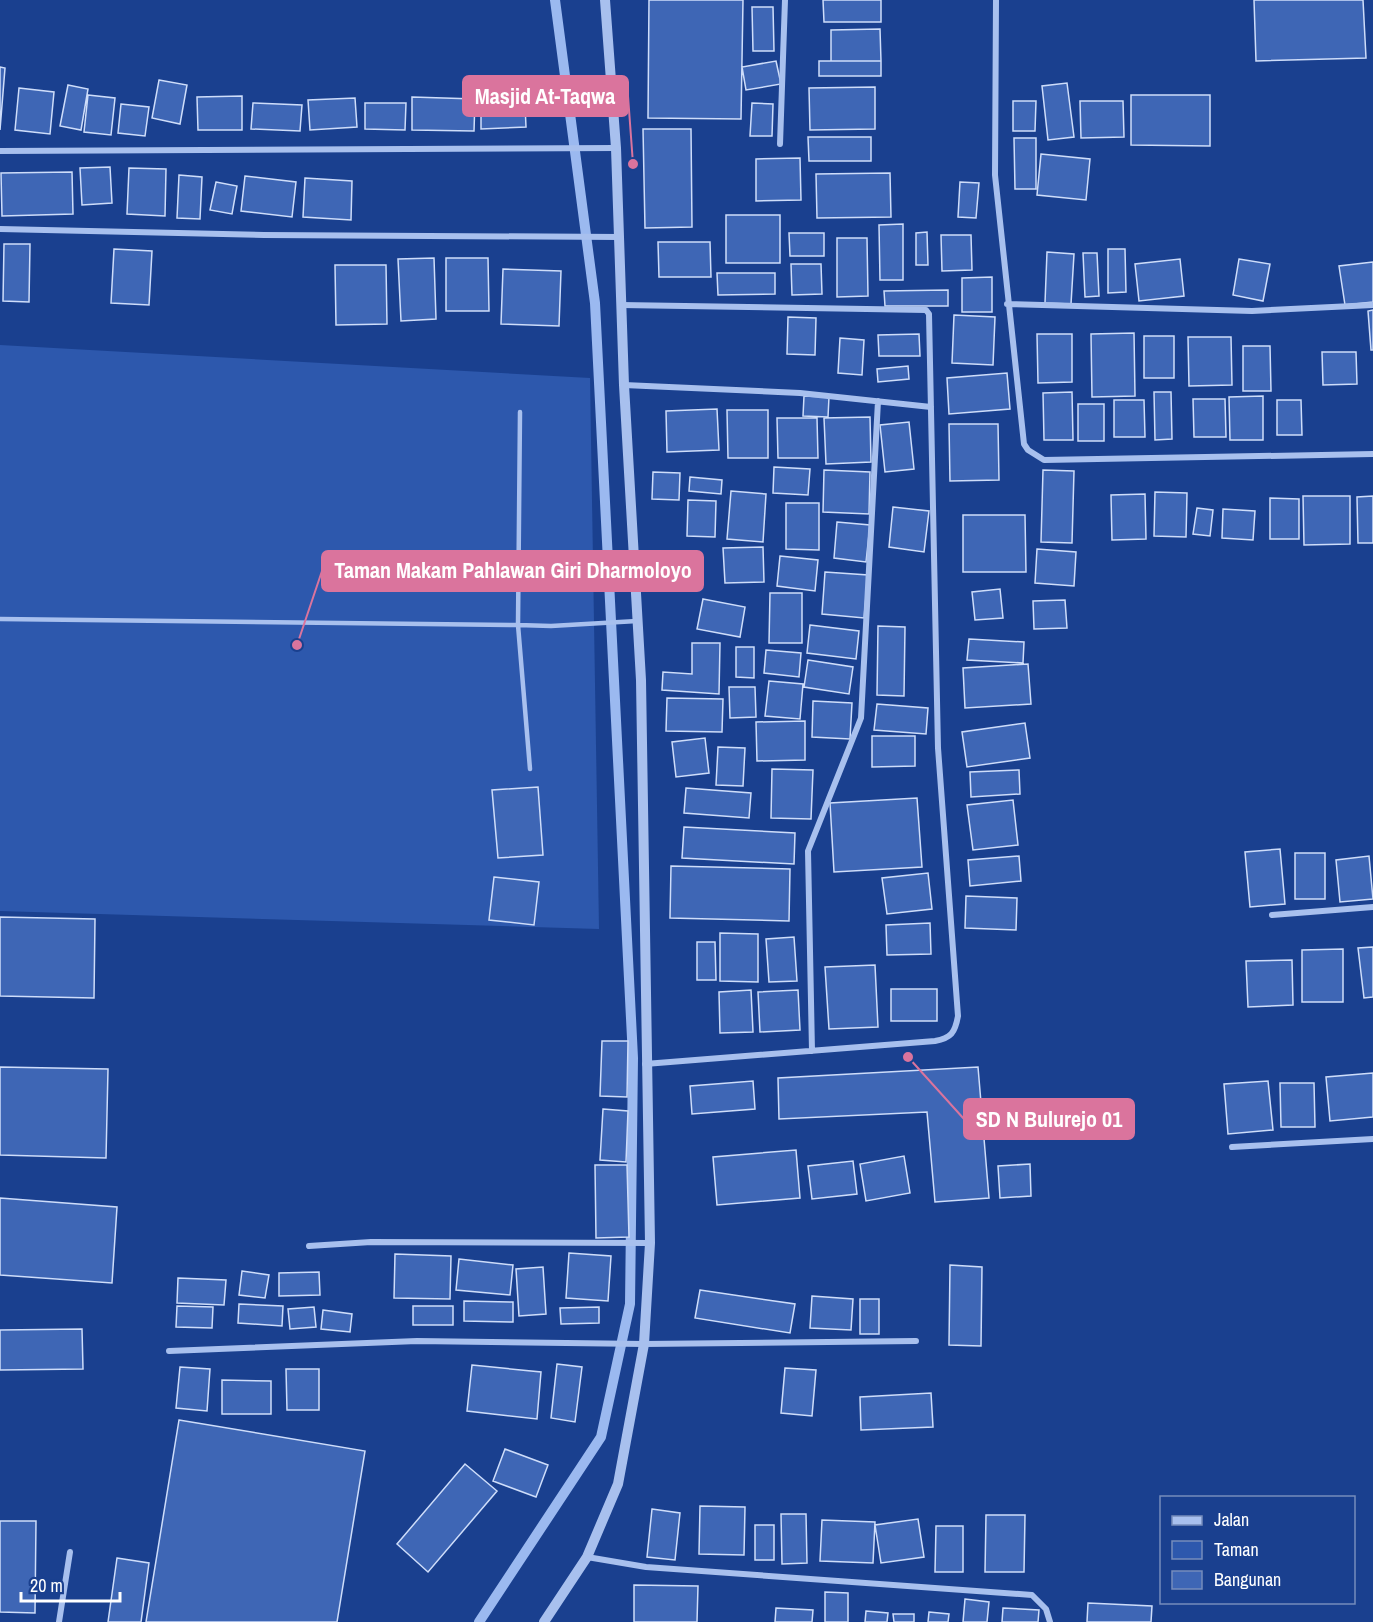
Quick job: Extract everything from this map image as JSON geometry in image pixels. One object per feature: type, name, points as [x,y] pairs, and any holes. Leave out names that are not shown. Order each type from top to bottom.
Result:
[{"type":"street","points":[[544,1622],[586,1557],[618,1484],[644,1344],[650,1244],[645,1064],[641,680],[624,385],[616,148],[605,0]]},
{"type":"street","points":[[780,144],[785,0]]},
{"type":"street","points":[[996,0],[995,175],[1007,304],[1024,444],[1028,450],[1044,460],[1373,454]]},
{"type":"street","points":[[0,150],[616,148]]},
{"type":"street","points":[[0,230],[619,237]]},
{"type":"street","points":[[1007,304],[1252,311],[1373,305]]},
{"type":"street","points":[[621,305],[926,310],[931,320],[939,748],[958,1016],[956,1030],[946,1039],[934,1041],[645,1064]]},
{"type":"street","points":[[624,385],[800,393],[931,407]]},
{"type":"street","points":[[812,1051],[808,851],[861,718],[878,401]]},
{"type":"street","points":[[1272,915],[1373,907]]},
{"type":"street","points":[[1232,1148],[1373,1139]]},
{"type":"street","points":[[309,1246],[371,1242],[632,1242],[650,1244]]},
{"type":"street","points":[[169,1351],[417,1341],[644,1344],[916,1341]]},
{"type":"street","points":[[59,1622],[70,1551]]},
{"type":"street","points":[[586,1557],[646,1567],[1032,1596],[1046,1609],[1050,1622]]},
{"type":"lane","points":[[520,412],[518,625],[530,769]]},
{"type":"lane","points":[[0,620],[551,626],[637,621]]},
{"type":"green space","points":[[0,345],[590,378],[599,929],[0,911]]},
{"type":"building","points":[[649,0],[743,0],[741,119],[648,118]]},
{"type":"building","points":[[823,0],[881,0],[881,22],[824,22]]},
{"type":"building","points":[[1254,0],[1363,0],[1366,58],[1256,61]]},
{"type":"building","points":[[752,7],[773,7],[774,51],[753,51]]},
{"type":"building","points":[[880,29],[881,61],[831,61],[831,30]]},
{"type":"building","points":[[776,61],[781,84],[746,90],[742,67]]},
{"type":"building","points":[[819,61],[881,61],[881,76],[819,76]]},
{"type":"building","points":[[0,67],[5,68],[0,130]]},
{"type":"building","points":[[159,80],[187,85],[180,124],[152,118]]},
{"type":"building","points":[[1067,83],[1074,137],[1048,140],[1042,86]]},
{"type":"building","points":[[68,85],[88,89],[81,130],[60,126]]},
{"type":"building","points":[[875,87],[875,129],[810,130],[809,88]]},
{"type":"building","points":[[19,88],[54,92],[50,134],[15,130]]},
{"type":"building","points":[[88,95],[115,98],[111,135],[84,132]]},
{"type":"building","points":[[1131,95],[1210,95],[1210,146],[1131,145]]},
{"type":"building","points":[[242,96],[242,130],[198,130],[197,97]]},
{"type":"building","points":[[412,97],[475,99],[474,131],[412,130]]},
{"type":"building","points":[[355,98],[357,127],[310,130],[308,100]]},
{"type":"building","points":[[1013,101],[1036,101],[1035,131],[1013,131]]},
{"type":"building","points":[[1080,101],[1123,101],[1124,137],[1081,138]]},
{"type":"building","points":[[253,103],[302,105],[300,131],[251,129]]},
{"type":"building","points":[[365,103],[406,103],[405,130],[365,129]]},
{"type":"building","points":[[752,103],[773,104],[772,136],[750,136]]},
{"type":"building","points":[[121,104],[149,107],[145,136],[118,133]]},
{"type":"building","points":[[525,104],[526,127],[481,129],[481,105]]},
{"type":"building","points":[[643,129],[691,129],[692,227],[645,228]]},
{"type":"building","points":[[808,137],[871,137],[871,161],[809,161]]},
{"type":"building","points":[[1014,138],[1036,138],[1036,189],[1015,189]]},
{"type":"building","points":[[1041,154],[1090,159],[1086,200],[1037,195]]},
{"type":"building","points":[[800,158],[801,200],[756,201],[756,159]]},
{"type":"building","points":[[110,167],[112,203],[82,205],[80,168]]},
{"type":"building","points":[[129,168],[166,169],[165,216],[127,214]]},
{"type":"building","points":[[72,172],[73,214],[2,216],[1,173]]},
{"type":"building","points":[[890,173],[891,217],[817,218],[816,174]]},
{"type":"building","points":[[179,175],[202,177],[200,219],[177,218]]},
{"type":"building","points":[[245,176],[296,182],[292,217],[241,211]]},
{"type":"building","points":[[305,178],[352,181],[351,220],[303,217]]},
{"type":"building","points":[[216,182],[237,186],[232,214],[210,210]]},
{"type":"building","points":[[960,182],[979,183],[976,218],[958,217]]},
{"type":"building","points":[[726,215],[780,215],[780,263],[726,263]]},
{"type":"building","points":[[903,224],[903,280],[880,280],[879,225]]},
{"type":"building","points":[[927,232],[928,265],[916,265],[916,233]]},
{"type":"building","points":[[789,233],[824,233],[824,256],[790,256]]},
{"type":"building","points":[[941,235],[971,235],[972,270],[942,271]]},
{"type":"building","points":[[837,238],[867,238],[868,296],[837,297]]},
{"type":"building","points":[[658,242],[710,242],[711,277],[659,277]]},
{"type":"building","points":[[4,244],[30,244],[29,302],[3,301]]},
{"type":"building","points":[[114,249],[152,251],[149,305],[111,303]]},
{"type":"building","points":[[1108,249],[1125,249],[1126,292],[1108,293]]},
{"type":"building","points":[[1047,252],[1074,254],[1071,304],[1045,303]]},
{"type":"building","points":[[1083,253],[1097,253],[1099,296],[1085,297]]},
{"type":"building","points":[[434,258],[436,319],[401,321],[398,259]]},
{"type":"building","points":[[446,258],[488,258],[489,311],[446,311]]},
{"type":"building","points":[[1180,259],[1184,296],[1139,301],[1135,264]]},
{"type":"building","points":[[1239,259],[1270,264],[1263,301],[1233,295]]},
{"type":"building","points":[[1373,262],[1373,302],[1345,305],[1339,266]]},
{"type":"building","points":[[791,264],[821,264],[822,294],[792,295]]},
{"type":"building","points":[[335,265],[386,265],[387,324],[336,325]]},
{"type":"building","points":[[503,269],[561,271],[559,326],[501,324]]},
{"type":"building","points":[[717,273],[775,273],[775,294],[718,295]]},
{"type":"building","points":[[992,277],[992,312],[962,312],[962,278]]},
{"type":"building","points":[[948,290],[948,306],[885,306],[884,291]]},
{"type":"building","points":[[1373,310],[1373,350],[1371,350],[1368,311]]},
{"type":"building","points":[[954,315],[995,317],[993,365],[952,363]]},
{"type":"building","points":[[788,317],[816,318],[815,355],[787,354]]},
{"type":"building","points":[[1134,333],[1135,396],[1092,397],[1091,334]]},
{"type":"building","points":[[919,334],[920,356],[879,356],[878,335]]},
{"type":"building","points":[[1037,334],[1072,334],[1072,382],[1038,383]]},
{"type":"building","points":[[1144,336],[1174,336],[1174,378],[1144,378]]},
{"type":"building","points":[[1188,337],[1231,337],[1232,385],[1189,386]]},
{"type":"building","points":[[840,338],[864,340],[862,375],[838,373]]},
{"type":"building","points":[[1243,346],[1270,346],[1271,391],[1243,391]]},
{"type":"building","points":[[1322,352],[1356,352],[1357,384],[1323,385]]},
{"type":"building","points":[[908,366],[909,379],[878,382],[877,369]]},
{"type":"building","points":[[1007,373],[1010,409],[949,414],[947,378]]},
{"type":"building","points":[[1072,392],[1073,440],[1044,440],[1043,393]]},
{"type":"building","points":[[1154,392],[1171,392],[1172,439],[1155,440]]},
{"type":"building","points":[[804,396],[829,397],[828,417],[803,416]]},
{"type":"building","points":[[1263,396],[1263,440],[1230,440],[1229,397]]},
{"type":"building","points":[[1193,399],[1225,399],[1226,437],[1194,437]]},
{"type":"building","points":[[1114,400],[1144,400],[1145,437],[1114,437]]},
{"type":"building","points":[[1277,400],[1301,400],[1302,435],[1277,435]]},
{"type":"building","points":[[1078,404],[1104,404],[1104,441],[1078,441]]},
{"type":"building","points":[[717,409],[719,450],[667,452],[666,411]]},
{"type":"building","points":[[727,410],[768,410],[768,458],[728,458]]},
{"type":"building","points":[[870,417],[871,462],[826,464],[824,418]]},
{"type":"building","points":[[777,418],[817,418],[818,458],[778,458]]},
{"type":"building","points":[[909,422],[914,469],[885,472],[880,425]]},
{"type":"building","points":[[949,424],[998,424],[999,480],[950,481]]},
{"type":"building","points":[[774,467],[810,469],[808,495],[773,493]]},
{"type":"building","points":[[824,470],[870,472],[869,514],[823,512]]},
{"type":"building","points":[[1043,470],[1074,471],[1072,543],[1041,542]]},
{"type":"building","points":[[653,472],[680,473],[679,500],[652,499]]},
{"type":"building","points":[[690,477],[722,480],[721,494],[689,491]]},
{"type":"building","points":[[731,491],[766,494],[763,542],[727,539]]},
{"type":"building","points":[[1155,492],[1187,493],[1186,537],[1154,536]]},
{"type":"building","points":[[1145,494],[1146,539],[1112,540],[1111,495]]},
{"type":"building","points":[[1303,496],[1350,496],[1350,544],[1304,545]]},
{"type":"building","points":[[1373,496],[1373,543],[1358,543],[1357,497]]},
{"type":"building","points":[[1270,498],[1299,499],[1299,539],[1270,539]]},
{"type":"building","points":[[688,500],[716,501],[715,537],[687,536]]},
{"type":"building","points":[[786,503],[819,503],[819,550],[786,549]]},
{"type":"building","points":[[893,507],[929,511],[924,552],[889,547]]},
{"type":"building","points":[[1197,508],[1213,510],[1210,536],[1193,534]]},
{"type":"building","points":[[1223,509],[1255,511],[1253,540],[1222,538]]},
{"type":"building","points":[[963,515],[1025,515],[1026,572],[963,572]]},
{"type":"building","points":[[837,522],[870,525],[866,562],[834,558]]},
{"type":"building","points":[[763,547],[764,582],[725,583],[723,548]]},
{"type":"building","points":[[1037,549],[1076,552],[1074,586],[1035,583]]},
{"type":"building","points":[[780,556],[818,560],[815,591],[777,586]]},
{"type":"building","points":[[825,572],[868,575],[864,618],[822,614]]},
{"type":"building","points":[[1000,589],[1003,618],[975,620],[972,592]]},
{"type":"building","points":[[770,593],[802,593],[802,643],[769,643]]},
{"type":"building","points":[[703,599],[745,607],[740,637],[697,629]]},
{"type":"building","points":[[1065,600],[1067,628],[1034,629],[1033,601]]},
{"type":"building","points":[[810,625],[859,631],[856,659],[807,653]]},
{"type":"building","points":[[878,626],[905,627],[904,696],[877,695]]},
{"type":"building","points":[[969,639],[1024,642],[1023,663],[967,660]]},
{"type":"building","points":[[692,643],[720,643],[719,694],[662,690],[663,672],[692,674]]},
{"type":"building","points":[[736,647],[754,647],[754,678],[736,677]]},
{"type":"building","points":[[766,650],[801,653],[799,677],[764,673]]},
{"type":"building","points":[[808,660],[853,667],[849,694],[804,687]]},
{"type":"building","points":[[1028,664],[1031,704],[965,708],[963,668]]},
{"type":"building","points":[[769,681],[803,684],[800,719],[765,716]]},
{"type":"building","points":[[729,687],[755,687],[756,717],[730,718]]},
{"type":"building","points":[[667,698],[723,699],[722,732],[666,731]]},
{"type":"building","points":[[813,701],[852,703],[850,739],[812,737]]},
{"type":"building","points":[[877,704],[928,708],[926,734],[874,730]]},
{"type":"building","points":[[805,721],[805,760],[757,761],[756,722]]},
{"type":"building","points":[[1025,723],[1030,758],[967,767],[962,732]]},
{"type":"building","points":[[872,736],[915,736],[915,766],[872,767]]},
{"type":"building","points":[[705,738],[709,773],[676,777],[672,742]]},
{"type":"building","points":[[718,747],[745,748],[743,786],[716,785]]},
{"type":"building","points":[[772,769],[813,770],[811,819],[771,818]]},
{"type":"building","points":[[1019,770],[1020,794],[971,797],[970,772]]},
{"type":"building","points":[[538,787],[543,855],[498,858],[492,790]]},
{"type":"building","points":[[686,788],[751,793],[749,818],[684,813]]},
{"type":"building","points":[[917,798],[922,867],[834,872],[830,803]]},
{"type":"building","points":[[1013,800],[1018,845],[973,850],[967,805]]},
{"type":"building","points":[[684,827],[795,833],[794,864],[682,858]]},
{"type":"building","points":[[1280,849],[1285,904],[1250,907],[1245,852]]},
{"type":"building","points":[[1295,853],[1325,853],[1325,899],[1295,899]]},
{"type":"building","points":[[1019,856],[1021,881],[970,886],[968,860]]},
{"type":"building","points":[[1369,856],[1373,899],[1340,902],[1336,860]]},
{"type":"building","points":[[671,866],[790,869],[789,921],[670,918]]},
{"type":"building","points":[[928,873],[932,909],[887,914],[882,878]]},
{"type":"building","points":[[494,877],[539,882],[534,925],[489,920]]},
{"type":"building","points":[[966,896],[1017,898],[1016,930],[965,928]]},
{"type":"building","points":[[0,917],[95,919],[94,998],[0,996]]},
{"type":"building","points":[[930,923],[931,954],[887,955],[886,925]]},
{"type":"building","points":[[720,933],[758,934],[758,982],[720,981]]},
{"type":"building","points":[[794,937],[797,981],[769,982],[766,939]]},
{"type":"building","points":[[697,942],[715,942],[716,980],[697,980]]},
{"type":"building","points":[[1373,947],[1373,997],[1364,998],[1358,948]]},
{"type":"building","points":[[1343,949],[1343,1002],[1302,1002],[1302,950]]},
{"type":"building","points":[[1292,960],[1293,1005],[1248,1007],[1246,961]]},
{"type":"building","points":[[875,965],[878,1027],[829,1029],[825,967]]},
{"type":"building","points":[[891,989],[937,989],[937,1021],[891,1021]]},
{"type":"building","points":[[751,990],[753,1032],[720,1033],[719,992]]},
{"type":"building","points":[[798,990],[800,1030],[760,1032],[758,992]]},
{"type":"building","points":[[602,1041],[628,1041],[627,1097],[600,1096]]},
{"type":"building","points":[[0,1067],[108,1069],[106,1158],[0,1155]]},
{"type":"building","points":[[978,1067],[989,1198],[935,1202],[927,1112],[779,1119],[778,1078]]},
{"type":"building","points":[[1373,1073],[1373,1117],[1330,1121],[1326,1077]]},
{"type":"building","points":[[753,1081],[755,1109],[692,1114],[690,1086]]},
{"type":"building","points":[[1268,1081],[1273,1130],[1228,1134],[1224,1084]]},
{"type":"building","points":[[1280,1083],[1314,1083],[1315,1127],[1281,1127]]},
{"type":"building","points":[[603,1109],[628,1111],[626,1162],[600,1160]]},
{"type":"building","points":[[796,1150],[800,1198],[717,1205],[713,1157]]},
{"type":"building","points":[[904,1156],[910,1193],[866,1201],[860,1164]]},
{"type":"building","points":[[853,1161],[857,1194],[812,1199],[808,1166]]},
{"type":"building","points":[[1030,1164],[1031,1196],[1000,1198],[998,1166]]},
{"type":"building","points":[[595,1165],[627,1165],[629,1237],[596,1238]]},
{"type":"building","points":[[0,1198],[117,1207],[112,1283],[0,1275]]},
{"type":"building","points":[[569,1253],[611,1256],[608,1301],[566,1298]]},
{"type":"building","points":[[395,1254],[451,1256],[450,1299],[394,1298]]},
{"type":"building","points":[[459,1259],[513,1265],[510,1295],[456,1290]]},
{"type":"building","points":[[950,1265],[982,1267],[981,1346],[949,1345]]},
{"type":"building","points":[[543,1267],[546,1314],[519,1316],[516,1269]]},
{"type":"building","points":[[242,1271],[269,1275],[265,1298],[239,1295]]},
{"type":"building","points":[[319,1272],[320,1295],[279,1296],[279,1273]]},
{"type":"building","points":[[178,1278],[226,1280],[224,1305],[177,1303]]},
{"type":"building","points":[[700,1290],[795,1304],[790,1333],[695,1318]]},
{"type":"building","points":[[812,1296],[853,1299],[851,1330],[810,1328]]},
{"type":"building","points":[[860,1299],[879,1299],[879,1334],[860,1334]]},
{"type":"building","points":[[464,1301],[513,1302],[513,1322],[464,1321]]},
{"type":"building","points":[[239,1304],[283,1306],[282,1326],[238,1323]]},
{"type":"building","points":[[177,1306],[213,1307],[212,1328],[176,1327]]},
{"type":"building","points":[[413,1306],[453,1306],[453,1325],[413,1325]]},
{"type":"building","points":[[314,1307],[316,1327],[290,1329],[288,1309]]},
{"type":"building","points":[[599,1307],[599,1323],[561,1324],[560,1308]]},
{"type":"building","points":[[323,1310],[352,1314],[350,1332],[321,1329]]},
{"type":"building","points":[[82,1329],[83,1369],[0,1370],[0,1330]]},
{"type":"building","points":[[557,1364],[582,1367],[575,1422],[551,1418]]},
{"type":"building","points":[[472,1365],[541,1372],[537,1419],[467,1411]]},
{"type":"building","points":[[180,1367],[210,1369],[207,1411],[176,1408]]},
{"type":"building","points":[[785,1368],[816,1370],[812,1416],[781,1413]]},
{"type":"building","points":[[286,1369],[319,1369],[319,1410],[287,1410]]},
{"type":"building","points":[[222,1380],[271,1381],[271,1414],[222,1414]]},
{"type":"building","points":[[931,1393],[933,1427],[861,1430],[860,1397]]},
{"type":"building","points":[[179,1420],[365,1451],[337,1622],[146,1622]]},
{"type":"building","points":[[505,1449],[548,1465],[536,1497],[493,1481]]},
{"type":"building","points":[[465,1464],[497,1491],[428,1572],[397,1544]]},
{"type":"building","points":[[700,1506],[745,1507],[744,1555],[699,1554]]},
{"type":"building","points":[[652,1509],[680,1513],[675,1560],[647,1557]]},
{"type":"building","points":[[781,1514],[806,1514],[807,1563],[782,1564]]},
{"type":"building","points":[[986,1515],[1025,1515],[1024,1572],[985,1572]]},
{"type":"building","points":[[918,1519],[924,1557],[881,1563],[875,1525]]},
{"type":"building","points":[[822,1520],[875,1522],[873,1563],[820,1561]]},
{"type":"building","points":[[0,1521],[36,1521],[35,1613],[0,1612]]},
{"type":"building","points":[[755,1525],[774,1525],[774,1560],[755,1560]]},
{"type":"building","points":[[936,1526],[963,1526],[963,1572],[935,1572]]},
{"type":"building","points":[[117,1558],[149,1563],[141,1622],[108,1622]]},
{"type":"building","points":[[634,1585],[698,1586],[697,1622],[634,1622]]},
{"type":"building","points":[[825,1592],[848,1593],[848,1622],[825,1622]]},
{"type":"building","points":[[965,1599],[989,1602],[987,1622],[963,1622]]},
{"type":"building","points":[[1088,1603],[1152,1606],[1151,1622],[1087,1622]]},
{"type":"building","points":[[776,1608],[813,1610],[812,1622],[775,1622]]},
{"type":"building","points":[[1003,1608],[1039,1610],[1038,1622],[1002,1622]]},
{"type":"building","points":[[866,1611],[888,1613],[887,1622],[865,1622]]},
{"type":"building","points":[[929,1612],[949,1614],[948,1622],[928,1622]]},
{"type":"building","points":[[893,1614],[914,1614],[914,1622],[894,1622]]},
{"type":"waterway","points":[[479,1622],[601,1437],[630,1304],[633,1058],[595,303],[555,0]]},
{"type":"place","name":"Masjid At-Taqwa","points":[[633,164]]},
{"type":"place","name":"Taman Makam Pahlawan Giri Dharmoloyo","points":[[297,645]]},
{"type":"place","name":"SD N Bulurejo 01","points":[[908,1057]]}]
